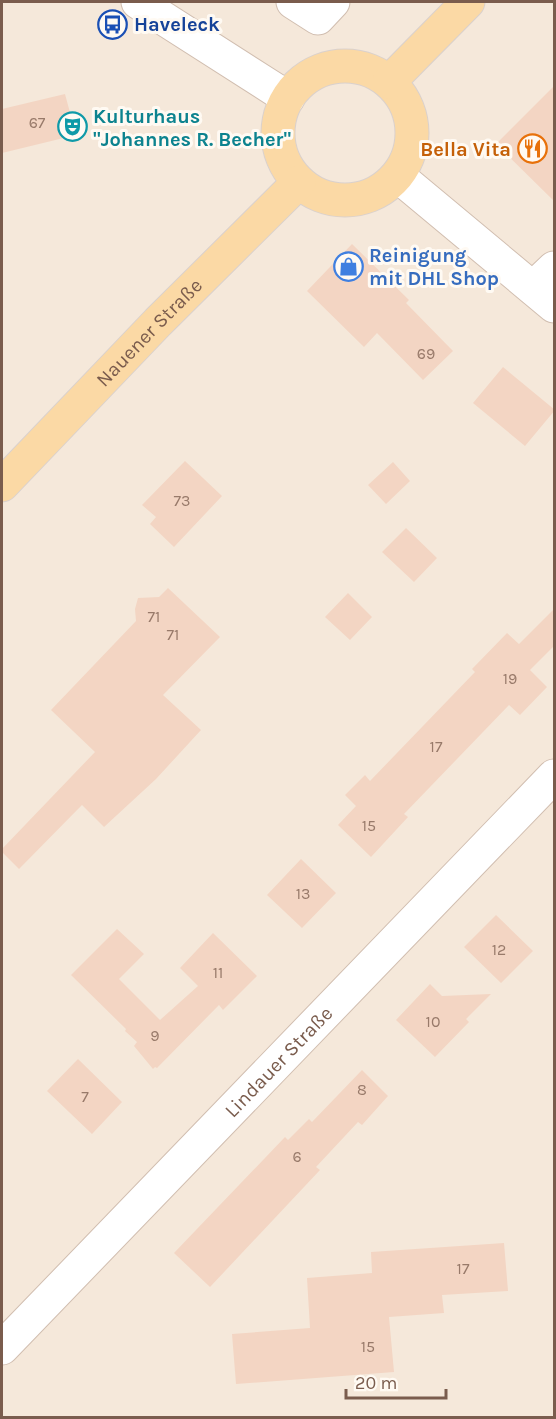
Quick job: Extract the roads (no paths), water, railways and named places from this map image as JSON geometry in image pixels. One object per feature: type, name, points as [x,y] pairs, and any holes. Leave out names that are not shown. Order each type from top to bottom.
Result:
[{"type":"main road","points":[[389,82],[468,2]]},
{"type":"main road","points":[[346,66],[370,70],[389,82],[402,98],[410,117],[412,137],[408,158],[398,176],[381,190],[360,199],[339,200],[317,195],[298,182],[285,164],[278,142],[279,119],[288,98],[303,80],[324,69],[346,66]]},
{"type":"main road","name":"Nauener Straße","points":[[2,485],[158,322],[298,182]]},
{"type":"street","points":[[138,2],[288,98]]},
{"type":"street","points":[[293,2],[318,18],[333,2]]},
{"type":"street","points":[[398,176],[547,287]]},
{"type":"street","name":"Lindauer Straße","points":[[2,1348],[555,776]]},
{"type":"place","name":"Haveleck","points":[[113,24]]},
{"type":"place","name":"Kulturhaus \"Johannes R. Becher\"","points":[[72,127]]},
{"type":"place","name":"Bella Vita","points":[[532,149]]},
{"type":"place","name":"Reinigung mit DHL Shop","points":[[348,266]]}]
